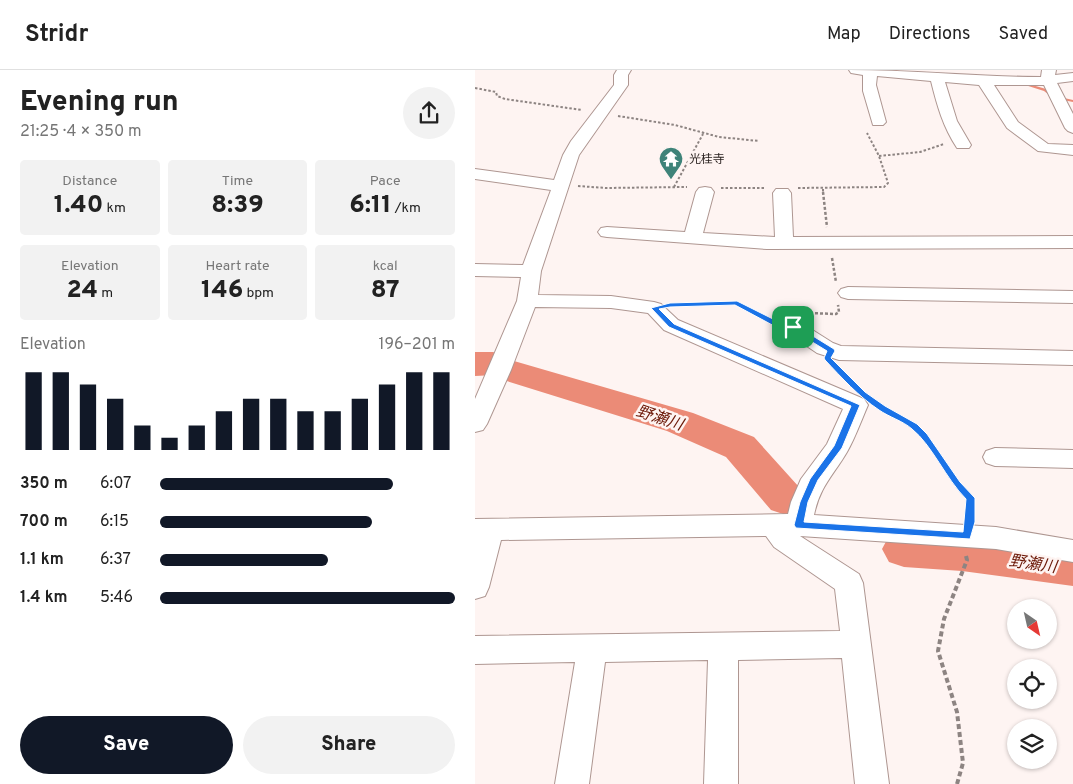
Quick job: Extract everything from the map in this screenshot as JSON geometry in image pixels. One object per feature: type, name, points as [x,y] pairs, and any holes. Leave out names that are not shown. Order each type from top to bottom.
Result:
[{"type":"street","points":[[475,424],[500,370],[527,302],[531,271],[575,148],[621,84],[621,75],[624,70]]},
{"type":"street","points":[[878,122],[879,116],[863,71],[984,81],[1048,75],[1073,76]]},
{"type":"street","points":[[1048,75],[1073,128]]},
{"type":"street","points":[[937,78],[942,100],[953,131],[962,143]]},
{"type":"street","points":[[984,81],[1012,126],[1044,148],[1073,150]]},
{"type":"street","points":[[475,174],[561,186]]},
{"type":"street","points":[[693,237],[703,189]]},
{"type":"street","points":[[782,190],[785,242]]},
{"type":"street","points":[[607,232],[767,243],[1073,242]]},
{"type":"street","points":[[475,270],[531,271]]},
{"type":"street","points":[[841,293],[1073,297]]},
{"type":"street","points":[[527,302],[611,302],[654,308],[671,325],[856,405],[837,448],[814,479],[804,502],[786,525],[784,539],[849,583],[872,784]]},
{"type":"street","points":[[793,322],[831,351],[839,353],[1073,358]]},
{"type":"street","points":[[995,457],[1073,459]]},
{"type":"street","points":[[475,587],[482,530],[786,525],[967,548],[996,538],[1073,551]]},
{"type":"street","points":[[475,650],[856,644]]},
{"type":"street","points":[[721,784],[723,646]]},
{"type":"street","points":[[572,784],[591,649]]},
{"type":"path","points":[[475,88],[496,92],[497,96],[505,99],[675,125],[703,134],[759,141]]},
{"type":"path","points":[[561,186],[782,190],[884,187],[888,184],[879,156],[864,127],[878,122]]},
{"type":"path","points":[[674,187],[703,134]]},
{"type":"path","points":[[879,156],[920,152],[941,144],[962,143]]},
{"type":"path","points":[[654,308],[670,305],[737,303],[779,326],[793,322],[803,313],[836,314],[839,312],[841,293],[830,242],[823,189]]},
{"type":"path","points":[[831,351],[827,358],[855,387]]},
{"type":"path","points":[[875,403],[915,426],[957,484],[971,498],[967,548],[944,619],[938,651],[957,712],[963,763],[957,784]]},
{"type":"waterway","points":[[885,70],[903,72]]},
{"type":"waterway","points":[[1023,83],[1045,90],[1054,97],[1073,101]]},
{"type":"waterway","name":"野瀬川","points":[[475,364],[493,364]]},
{"type":"waterway","name":"野瀬川","points":[[509,370],[680,422],[740,447],[785,499],[789,500]]},
{"type":"waterway","name":"野瀬川","points":[[904,549],[962,553],[1073,568]]},
{"type":"place","name":"光桂寺","points":[[671,180]]},
{"type":"route","points":[[737,303],[779,326],[793,327],[831,351],[827,358],[862,394],[882,408],[915,426],[924,436],[957,484],[971,498],[970,522],[967,536],[799,525],[804,502],[814,479],[837,448],[856,405],[671,325],[654,308],[670,305],[737,303]]}]
